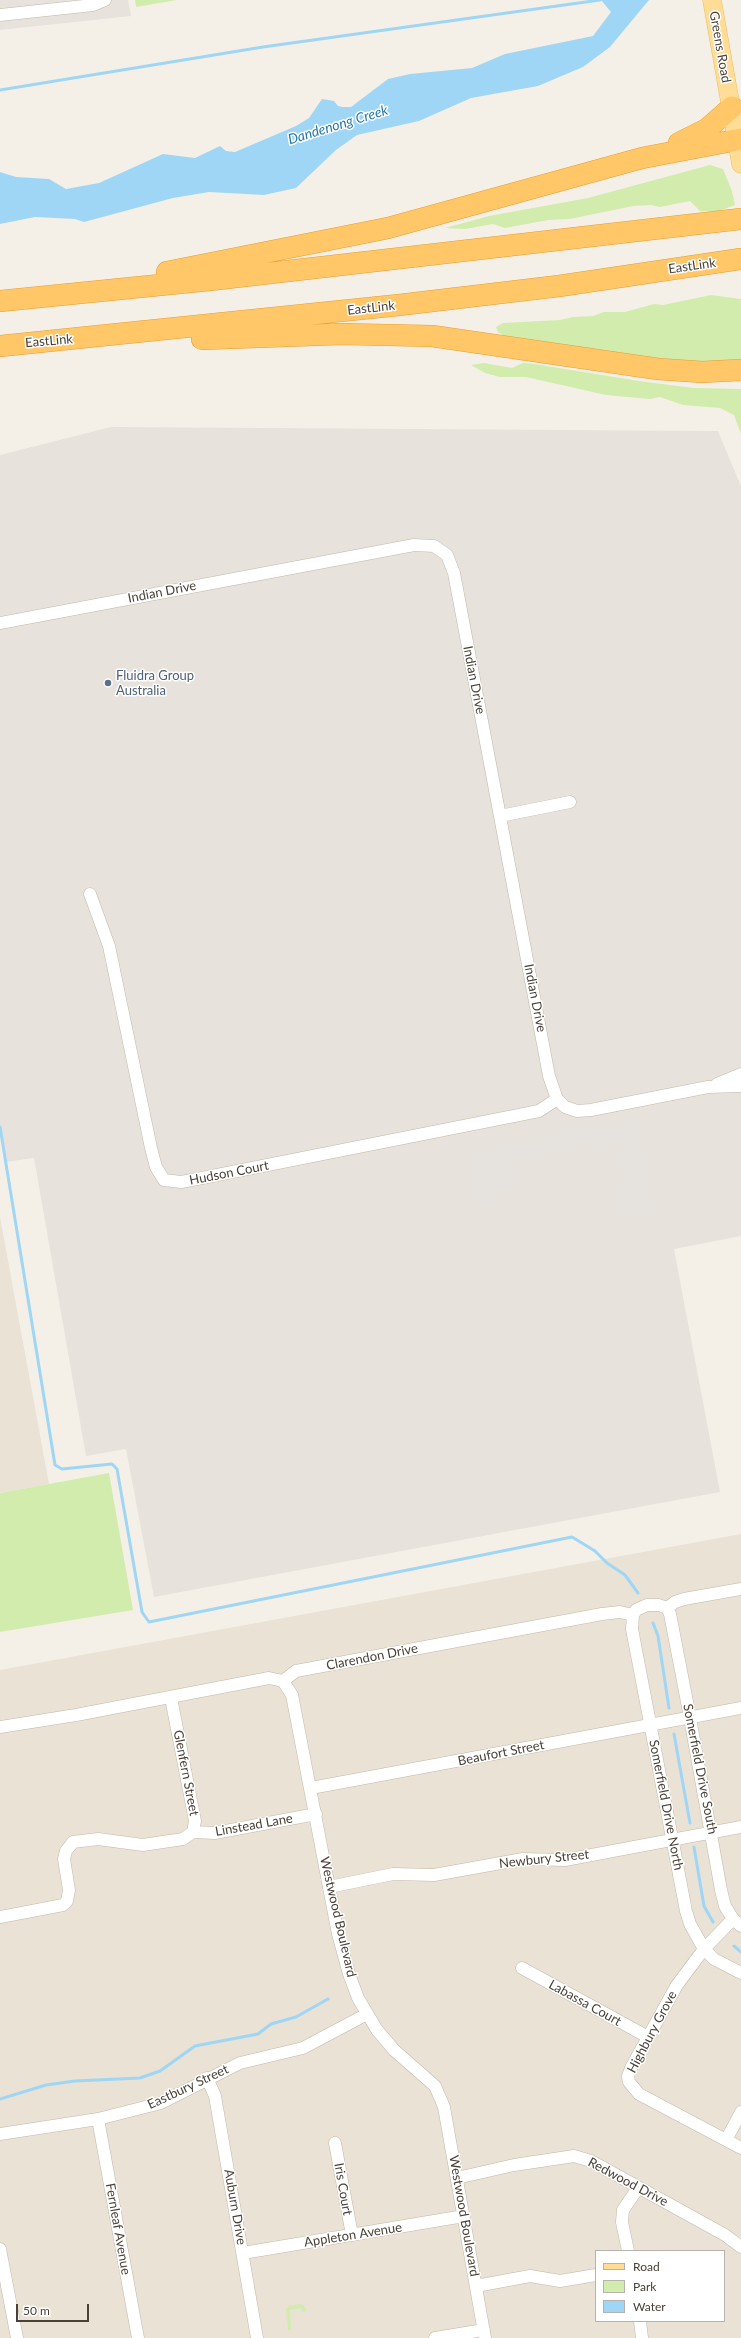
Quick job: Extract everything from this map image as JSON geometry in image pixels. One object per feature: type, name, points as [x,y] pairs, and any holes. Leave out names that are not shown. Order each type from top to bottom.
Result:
[{"type":"highway","points":[[642,158],[707,130],[732,107]]},
{"type":"highway","points":[[62,295],[403,225],[642,158],[739,139]]},
{"type":"highway","points":[[0,301],[424,256],[741,218]]},
{"type":"highway","name":"EastLink","points":[[0,347],[400,305],[559,286],[741,259]]},
{"type":"highway","points":[[0,347],[314,335],[400,334],[488,343],[664,370],[702,372],[741,370]]},
{"type":"main road","name":"Greens Road","points":[[712,0],[739,139],[741,164]]},
{"type":"street","points":[[0,14],[93,5],[105,0]]},
{"type":"street","name":"Indian Drive","points":[[0,623],[414,545],[434,546],[447,556],[454,573],[549,1076],[557,1099]]},
{"type":"street","points":[[500,816],[570,802]]},
{"type":"street","name":"Hudson Court","points":[[90,894],[109,946],[151,1148],[156,1167],[164,1180],[181,1182],[539,1111],[557,1099]]},
{"type":"street","points":[[708,1088],[741,1074]]},
{"type":"street","points":[[557,1099],[565,1107],[577,1111],[591,1110],[708,1088],[741,1086]]},
{"type":"street","points":[[632,1615],[636,1610],[647,1605],[659,1605],[667,1608],[675,1602],[684,1599],[741,1589]]},
{"type":"street","name":"Somerfield Drive South","points":[[667,1608],[670,1614],[690,1717],[712,1832],[721,1890],[725,1906],[737,1923]]},
{"type":"street","name":"Clarendon Drive","points":[[283,1681],[296,1671],[602,1614],[620,1612],[632,1615]]},
{"type":"street","name":"Somerfield Drive North","points":[[632,1615],[632,1629],[686,1911],[690,1924],[704,1949],[714,1959],[741,1973]]},
{"type":"street","points":[[0,1727],[171,1698],[269,1678],[283,1681]]},
{"type":"street","name":"Westwood Boulevard","points":[[283,1681],[292,1695],[329,1886],[349,1974],[367,2014],[394,2050],[430,2080],[438,2091],[444,2107],[485,2334]]},
{"type":"street","name":"Glenfern Street","points":[[0,1917],[62,1905],[67,1901],[69,1890],[64,1859],[66,1851],[73,1842],[98,1839],[143,1845],[183,1839],[193,1832],[195,1821],[171,1698]]},
{"type":"street","name":"Beaufort Street","points":[[311,1788],[741,1708]]},
{"type":"street","name":"Linstead Lane","points":[[193,1832],[215,1833],[316,1814]]},
{"type":"street","name":"Newbury Street","points":[[329,1886],[393,1874],[434,1875],[523,1859],[565,1860],[741,1826]]},
{"type":"street","name":"Highbury Grove","points":[[737,1923],[704,1949],[677,1985],[630,2068],[629,2082],[633,2089],[741,2148]]},
{"type":"street","name":"Labassa Court","points":[[522,1968],[648,2037]]},
{"type":"street","name":"Eastbury Street","points":[[0,2134],[98,2119],[161,2103],[240,2062],[303,2048],[367,2014]]},
{"type":"street","name":"Auburn Drive","points":[[207,2078],[215,2096],[257,2338]]},
{"type":"street","points":[[726,2140],[741,2112]]},
{"type":"street","name":"Fernleaf Avenue","points":[[98,2119],[138,2338]]},
{"type":"street","name":"Iris Court","points":[[335,2143],[352,2235]]},
{"type":"street","name":"Redwood Drive","points":[[457,2178],[514,2166],[574,2156],[591,2161],[725,2235],[741,2247]]},
{"type":"street","points":[[628,2250],[622,2222],[623,2210],[638,2188]]},
{"type":"street","name":"Appleton Avenue","points":[[243,2253],[464,2216]]},
{"type":"street","points":[[0,2249],[17,2338]]},
{"type":"street","points":[[476,2286],[530,2276],[560,2281],[595,2275]]},
{"type":"street","points":[[640,2322],[642,2338]]},
{"type":"street","points":[[435,2338],[485,2334]]},
{"type":"shaded area","points":[[0,0],[128,0],[131,16],[0,30]]},
{"type":"shaded area","points":[[111,427],[718,431],[741,486],[741,1236],[674,1249],[720,1492],[154,1597],[126,1449],[86,1456],[34,1158],[6,1162],[0,1124],[0,455]]},
{"type":"shaded area","points":[[635,1119],[653,1211],[622,1217],[616,1187],[624,1185],[618,1154],[625,1152],[624,1146],[588,1153],[586,1145],[511,1160],[517,1190],[500,1193],[502,1204],[479,1209],[469,1157],[488,1153],[487,1148]]},
{"type":"shaded area","points":[[0,1217],[49,1484],[0,1493]]},
{"type":"shaded area","points":[[741,1534],[741,2338],[0,2338],[0,1670]]},
{"type":"green space","points":[[135,0],[177,0],[136,7]]},
{"type":"green space","points":[[710,165],[723,169],[732,191],[735,205],[719,211],[700,211],[690,201],[660,207],[651,205],[633,206],[570,219],[548,220],[505,228],[493,224],[465,229],[445,228],[489,216],[588,198]]},
{"type":"green space","points":[[711,295],[741,299],[741,366],[713,370],[506,337],[498,332],[496,327],[503,323],[560,320],[573,317],[593,316],[604,312],[625,312],[654,304],[663,305]]},
{"type":"green space","points":[[484,363],[512,368],[523,363],[534,364],[693,388],[741,389],[741,434],[734,415],[720,408],[683,405],[660,397],[650,399],[606,395],[526,377],[500,377],[485,373],[471,365]]},
{"type":"green space","points":[[109,1473],[133,1610],[0,1632],[0,1493]]},
{"type":"green space","points":[[299,2304],[303,2305],[307,2311],[302,2312],[301,2308],[290,2310],[291,2330],[288,2330],[286,2309],[289,2306]]},
{"type":"water","points":[[601,0],[649,0],[610,47],[583,67],[538,86],[471,98],[419,121],[357,135],[336,150],[296,188],[264,195],[209,192],[173,198],[84,222],[75,219],[35,217],[0,224],[0,172],[16,177],[49,179],[66,189],[99,183],[163,154],[195,158],[220,146],[226,151],[235,152],[296,126],[309,118],[322,99],[334,101],[338,106],[351,107],[388,79],[410,74],[472,68],[505,54],[593,36],[611,12]]},
{"type":"waterway","name":"Dandenong Creek","points":[[0,90],[263,47],[600,0]]},
{"type":"waterway","points":[[0,1127],[55,1465],[62,1469],[112,1464],[117,1469],[142,1612],[149,1622],[572,1537],[595,1551],[607,1563],[625,1575],[638,1593]]},
{"type":"waterway","points":[[653,1623],[658,1636],[669,1708]]},
{"type":"waterway","points":[[674,1734],[690,1823]]},
{"type":"waterway","points":[[694,1847],[704,1906],[713,1922]]},
{"type":"waterway","points":[[734,1946],[741,1952]]},
{"type":"waterway","points":[[0,2099],[46,2085],[75,2081],[140,2078],[160,2071],[195,2046],[258,2034],[271,2024],[296,2017],[328,1999]]},
{"type":"place","name":"Fluidra Group Australia","points":[[108,683]]}]
